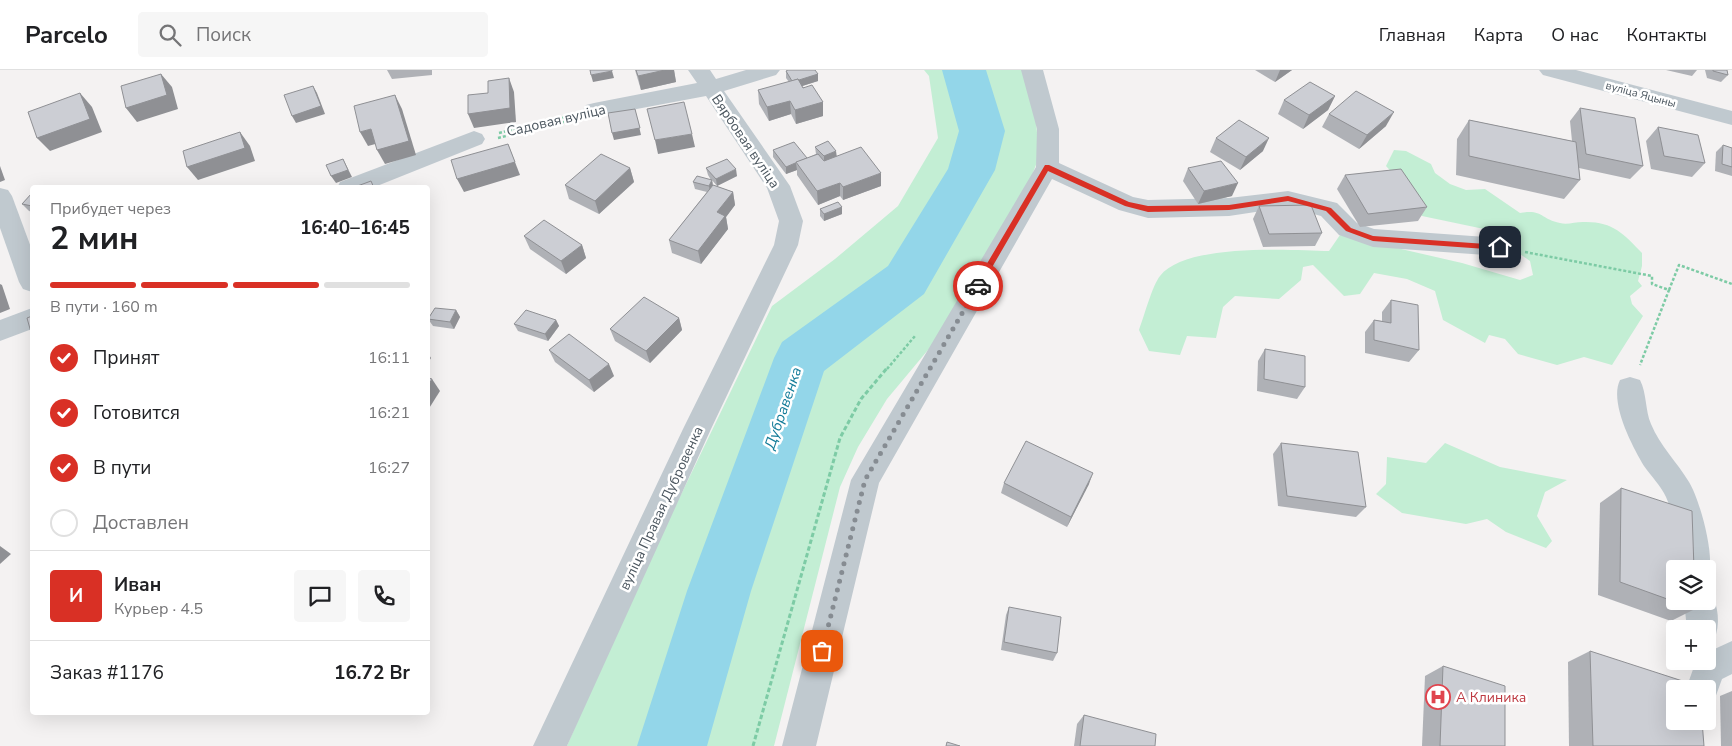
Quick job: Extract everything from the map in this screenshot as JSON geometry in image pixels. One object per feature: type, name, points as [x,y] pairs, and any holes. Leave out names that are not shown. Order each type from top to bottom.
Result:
[{"type":"street","name":"Садовая вуліца","points":[[601,109],[705,79],[769,70]]},
{"type":"street","points":[[799,746],[865,480],[1047,167],[1051,147],[1048,122],[1032,70]]},
{"type":"street","name":"вуліца Яцыны","points":[[1550,70],[1732,118]]},
{"type":"street","name":"Вярбовая вуліца","points":[[705,79],[778,186],[790,221],[786,245],[774,271]]},
{"type":"street","points":[[355,185],[412,161],[466,143]]},
{"type":"street","points":[[1047,167],[1127,204],[1148,209],[1229,207],[1288,199],[1329,209],[1348,229],[1373,238],[1500,247]]},
{"type":"street","points":[[0,196],[30,277]]},
{"type":"street","name":"вуліца Правая Дубровенка","points":[[550,746],[697,429],[774,271]]},
{"type":"street","points":[[0,331],[30,319]]},
{"type":"street","points":[[1630,388],[1637,425],[1654,457],[1679,491],[1690,527],[1695,560]]},
{"type":"path","points":[[466,143],[594,114],[601,109]]},
{"type":"path","name":"Садовая вуліца","points":[[466,143],[601,109]]},
{"type":"path","points":[[1500,247],[1652,276],[1652,284],[1669,290]]},
{"type":"path","points":[[1630,388],[1679,265],[1732,284]]},
{"type":"green space","points":[[924,70],[1022,70],[1036,120],[1039,157],[1029,183],[938,338],[887,399],[858,447],[840,487],[774,746],[567,746],[621,619],[772,306],[835,259],[898,206],[938,138],[929,76]]},
{"type":"green space","points":[[1394,150],[1406,151],[1431,164],[1435,173],[1450,184],[1466,190],[1485,189],[1520,213],[1537,213],[1563,224],[1593,222],[1609,226],[1623,234],[1642,253],[1642,266],[1638,281],[1642,286],[1630,296],[1632,304],[1643,316],[1612,365],[1584,357],[1557,365],[1518,354],[1505,339],[1489,335],[1485,343],[1443,320],[1435,291],[1407,279],[1374,273],[1360,294],[1344,296],[1313,265],[1303,267],[1301,280],[1279,299],[1235,296],[1223,307],[1216,338],[1187,336],[1180,355],[1149,351],[1139,330],[1151,294],[1160,276],[1173,265],[1191,258],[1214,253],[1265,250],[1329,251],[1340,235],[1462,263],[1520,280],[1533,275],[1530,261],[1484,229],[1422,216],[1397,178],[1386,166]]},
{"type":"green space","points":[[1445,443],[1500,467],[1567,480],[1545,492],[1537,516],[1552,541],[1546,548],[1506,532],[1487,519],[1466,524],[1402,513],[1376,494],[1386,484],[1387,457],[1426,463]]},
{"type":"building","points":[[590,70],[612,70],[612,71],[591,75]]},
{"type":"building","points":[[636,70],[665,70],[638,76]]},
{"type":"building","points":[[815,70],[818,74],[792,81],[786,71]]},
{"type":"building","points":[[1727,70],[1728,75],[1713,71]]},
{"type":"building","points":[[161,74],[167,95],[126,108],[121,86]]},
{"type":"building","points":[[509,78],[510,108],[468,114],[468,95],[488,93],[488,81]]},
{"type":"building","points":[[798,79],[803,88],[812,85],[823,102],[795,110],[790,101],[767,107],[758,90]]},
{"type":"building","points":[[1310,82],[1335,96],[1309,115],[1284,100]]},
{"type":"building","points":[[313,86],[321,106],[292,116],[284,95]]},
{"type":"building","points":[[1356,91],[1394,112],[1367,135],[1329,114]]},
{"type":"building","points":[[80,93],[90,119],[37,138],[28,112]]},
{"type":"building","points":[[395,95],[409,141],[377,150],[371,129],[360,132],[354,106]]},
{"type":"building","points":[[684,102],[692,134],[655,140],[647,109]]},
{"type":"building","points":[[1580,108],[1635,118],[1643,166],[1586,154]]},
{"type":"building","points":[[635,109],[640,128],[612,133],[608,113]]},
{"type":"building","points":[[1239,120],[1269,138],[1246,157],[1216,138]]},
{"type":"building","points":[[1469,120],[1576,142],[1580,180],[1469,156]]},
{"type":"building","points":[[1658,127],[1698,135],[1705,163],[1664,156]]},
{"type":"building","points":[[240,132],[245,148],[187,167],[183,151]]},
{"type":"building","points":[[828,141],[836,151],[824,156],[815,147]]},
{"type":"building","points":[[794,142],[807,158],[786,167],[773,150]]},
{"type":"building","points":[[508,144],[515,162],[457,179],[451,160]]},
{"type":"building","points":[[1723,145],[1732,148],[1732,167],[1722,164]]},
{"type":"building","points":[[861,147],[881,173],[843,187],[840,183],[817,191],[796,162],[818,154],[824,161]]},
{"type":"building","points":[[601,154],[630,168],[595,201],[565,185]]},
{"type":"building","points":[[343,159],[348,170],[331,176],[326,165]]},
{"type":"building","points":[[727,159],[736,169],[716,179],[706,168]]},
{"type":"building","points":[[1221,161],[1238,183],[1204,191],[1188,168]]},
{"type":"building","points":[[1401,169],[1427,207],[1368,214],[1345,175]]},
{"type":"building","points":[[697,176],[712,180],[709,186],[693,182]]},
{"type":"building","points":[[371,181],[373,185],[360,185]]},
{"type":"building","points":[[713,185],[733,192],[717,212],[725,216],[698,251],[669,240]]},
{"type":"building","points":[[30,195],[30,206],[22,204]]},
{"type":"building","points":[[838,202],[842,207],[824,214],[820,209]]},
{"type":"building","points":[[1311,205],[1322,233],[1269,234],[1259,206]]},
{"type":"building","points":[[544,220],[582,245],[561,261],[524,236]]},
{"type":"building","points":[[644,297],[679,318],[646,351],[610,329]]},
{"type":"building","points":[[1391,300],[1418,305],[1419,350],[1374,340],[1374,320],[1391,323]]},
{"type":"building","points":[[435,308],[456,310],[450,322],[430,319]]},
{"type":"building","points":[[526,310],[556,320],[545,334],[514,324]]},
{"type":"building","points":[[30,317],[30,329],[27,318]]},
{"type":"building","points":[[569,334],[609,364],[589,380],[549,350]]},
{"type":"building","points":[[1265,349],[1305,356],[1305,387],[1264,379]]},
{"type":"building","points":[[1026,441],[1093,473],[1071,517],[1004,483]]},
{"type":"building","points":[[1281,443],[1358,452],[1366,507],[1287,496]]},
{"type":"building","points":[[1621,488],[1692,511],[1694,560],[1666,560],[1666,599],[1620,582]]},
{"type":"building","points":[[1009,607],[1061,617],[1057,653],[1004,642]]},
{"type":"building","points":[[1590,651],[1679,680],[1666,680],[1666,730],[1703,730],[1704,746],[1593,746]]},
{"type":"building","points":[[1443,666],[1505,686],[1505,746],[1440,746]]},
{"type":"building","points":[[1084,715],[1156,734],[1155,746],[1080,746]]},
{"type":"building","points":[[947,742],[960,746],[946,746]]},
{"type":"waterway","name":"Дубравенка","points":[[672,746],[719,591],[801,358],[906,280],[971,170],[982,131],[964,70]]},
{"type":"way so far","points":[[822,651],[865,480],[978,286]]},
{"type":"place","name":"А Клиника","points":[[1438,697]]},
{"type":"route","points":[[978,286],[1047,167],[1127,204],[1148,209],[1229,207],[1288,199],[1307,202],[1329,209],[1348,229],[1373,238],[1500,247]]}]
